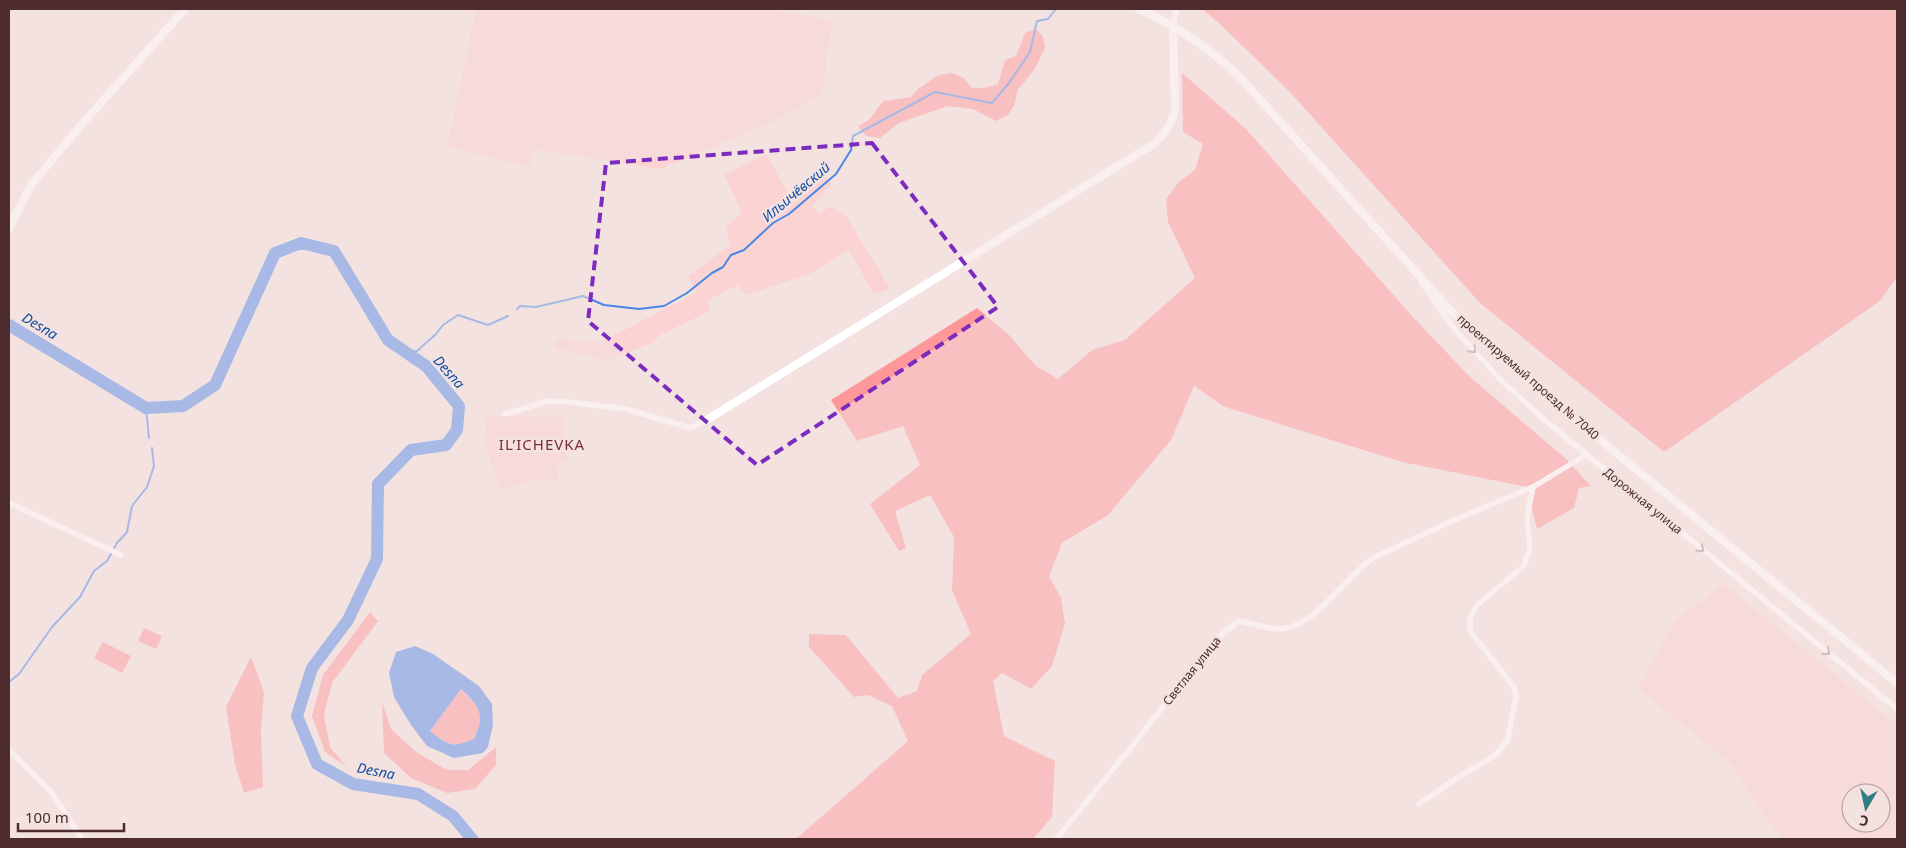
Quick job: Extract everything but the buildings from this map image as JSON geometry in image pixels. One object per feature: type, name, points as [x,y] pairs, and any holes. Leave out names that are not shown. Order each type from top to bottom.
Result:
[{"type":"main road","points":[[9,228],[31,185],[82,124],[185,9]]},
{"type":"main road","name":"проектируемый проезд № 7040","points":[[1139,9],[1173,25],[1213,52],[1237,74],[1412,270],[1463,323],[1533,385],[1897,683]]},
{"type":"main road","points":[[705,421],[1155,143],[1167,131],[1175,109],[1173,25]]},
{"type":"street","points":[[1173,25],[1176,9]]},
{"type":"street","name":"Дорожная улица","points":[[1412,270],[1455,330],[1501,380],[1586,455],[1897,709]]},
{"type":"street","points":[[505,414],[547,401],[626,409],[690,428],[705,421]]},
{"type":"street","name":"Светлая улица","points":[[1057,838],[1141,735],[1216,638],[1239,621],[1281,629],[1300,624],[1319,609],[1364,564],[1373,558],[1452,521],[1533,487],[1586,455]]},
{"type":"street","points":[[1419,804],[1456,778],[1497,754],[1508,739],[1516,696],[1514,687],[1470,631],[1470,619],[1477,605],[1524,566],[1530,548],[1527,517],[1533,487]]},
{"type":"street","points":[[9,503],[121,555]]},
{"type":"street","points":[[9,750],[52,793],[82,839]]},
{"type":"highlighted area","points":[[872,143],[998,307],[757,465],[588,321],[606,163]]},
{"type":"shaded area","points":[[476,9],[762,9],[832,20],[822,94],[769,124],[660,169],[533,149],[529,167],[447,147]]},
{"type":"shaded area","points":[[1202,9],[1897,9],[1897,277],[1880,301],[1664,452],[1480,303],[1288,90]]},
{"type":"shaded area","points":[[1036,29],[1043,37],[1045,48],[1034,70],[1017,91],[1015,104],[1008,115],[996,121],[973,109],[948,106],[899,123],[880,138],[866,136],[858,126],[869,120],[883,101],[911,97],[919,88],[939,75],[952,73],[964,78],[972,88],[984,88],[998,84],[1005,60],[1016,56],[1025,33]]},
{"type":"shaded area","points":[[1182,73],[1245,128],[1414,318],[1469,376],[1566,459],[1591,486],[1579,488],[1574,508],[1537,529],[1527,487],[1402,462],[1225,407],[1194,386],[1171,440],[1108,515],[1062,543],[1049,576],[1061,598],[1065,623],[1052,666],[1031,689],[1002,673],[993,681],[1004,736],[1055,761],[1052,817],[1033,839],[796,839],[908,741],[892,706],[868,695],[854,697],[809,647],[809,634],[846,635],[898,698],[917,691],[922,675],[971,634],[952,590],[954,537],[930,495],[895,511],[906,548],[899,551],[870,504],[920,465],[903,426],[857,441],[831,400],[977,308],[1009,335],[1036,366],[1058,379],[1092,350],[1125,340],[1195,278],[1168,222],[1166,199],[1179,182],[1195,170],[1203,144],[1183,132]]},
{"type":"shaded area","points":[[766,154],[794,203],[825,175],[832,185],[812,205],[819,214],[831,206],[846,216],[890,288],[874,294],[849,250],[812,273],[746,295],[738,285],[708,300],[710,311],[660,335],[652,343],[607,361],[594,356],[554,349],[555,338],[600,343],[696,292],[688,276],[731,245],[725,227],[742,213],[724,175]]},
{"type":"shaded area","points":[[487,417],[563,417],[567,461],[556,463],[559,481],[530,481],[499,490],[484,439]]},
{"type":"shaded area","points":[[1724,584],[1897,725],[1897,839],[1784,839],[1759,809],[1731,764],[1638,688],[1676,619]]},
{"type":"shaded area","points":[[370,612],[378,621],[332,683],[324,715],[330,747],[347,767],[325,752],[312,716],[323,675]]},
{"type":"shaded area","points":[[144,628],[162,636],[156,649],[138,641]]},
{"type":"shaded area","points":[[103,642],[131,656],[122,673],[94,658]]},
{"type":"shaded area","points":[[251,657],[264,692],[261,730],[263,787],[244,793],[235,765],[226,707]]},
{"type":"shaded area","points":[[461,689],[479,711],[480,723],[474,739],[460,744],[450,744],[430,731]]},
{"type":"shaded area","points":[[382,702],[391,729],[416,752],[447,770],[468,770],[496,747],[496,765],[475,789],[447,793],[411,778],[384,753]]},
{"type":"water","points":[[415,646],[433,654],[479,686],[492,704],[493,725],[488,747],[483,753],[454,758],[427,746],[411,725],[394,697],[389,673],[396,652]],"holes":[[[461,689],[472,700],[479,711],[480,723],[474,739],[461,744],[451,744],[430,731]]]},
{"type":"waterway","name":"Ильичёвский","points":[[517,309],[520,306],[536,307],[583,296],[604,305],[639,309],[664,306],[687,293],[712,273],[723,267],[731,255],[744,250],[773,223],[789,214],[836,174],[851,150],[853,136],[935,92],[992,103],[1009,83],[1030,52],[1037,21],[1048,19],[1056,9]]},
{"type":"waterway","name":"Desna","points":[[9,325],[146,408],[183,406],[215,385],[275,253],[301,243],[334,251],[388,340],[426,366],[459,406],[457,430],[446,445],[411,450],[378,484],[377,559],[348,620],[312,668],[297,716],[317,764],[353,784],[418,794],[453,816],[472,839]]},
{"type":"waterway","points":[[406,352],[417,351],[443,325],[458,315],[488,325],[508,316]]},
{"type":"waterway","points":[[146,408],[149,438]]},
{"type":"waterway","points":[[9,682],[19,674],[52,627],[80,597],[94,571],[107,561],[117,543],[127,532],[132,506],[147,487],[154,466],[152,448]]},
{"type":"district","name":"IL’ICHEVKA","points":[[542,445]]}]
